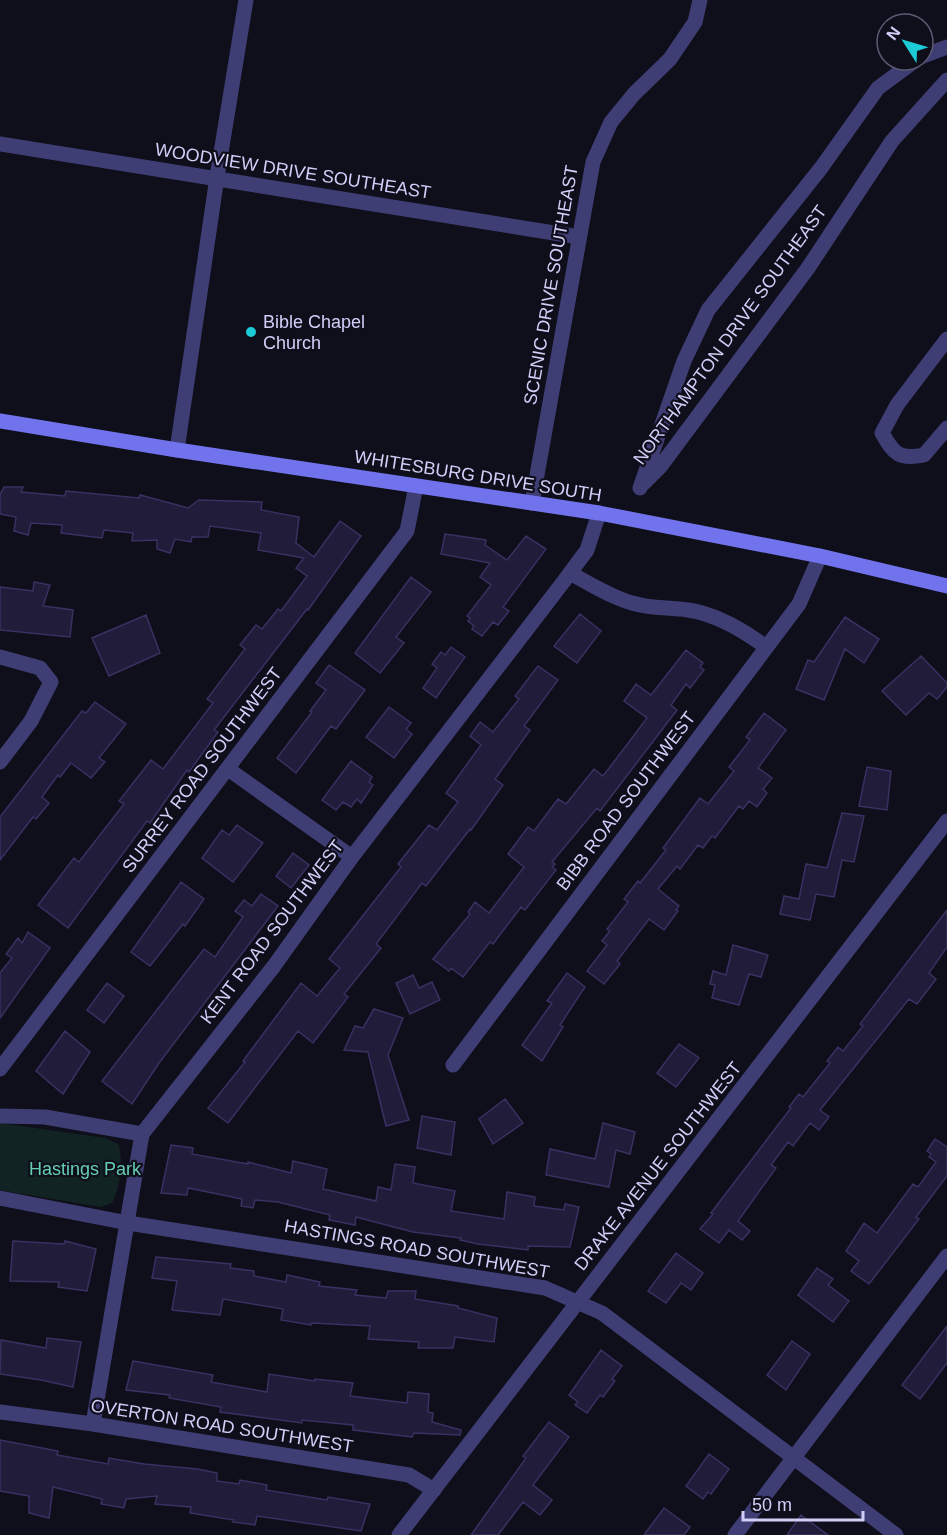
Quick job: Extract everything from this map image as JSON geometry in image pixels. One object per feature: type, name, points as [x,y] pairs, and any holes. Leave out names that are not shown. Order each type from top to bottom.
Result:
[{"type":"main road","name":"WHITESBURG DRIVE SOUTH","points":[[0,421],[599,513],[820,556],[944,583]]},
{"type":"street","points":[[177,450],[216,177],[246,0]]},
{"type":"street","name":"SCENIC DRIVE SOUTHEAST","points":[[532,504],[593,162],[611,122],[634,94],[670,58],[695,22],[700,0]]},
{"type":"street","name":"NORTHAMPTON DRIVE SOUTHEAST","points":[[900,72],[878,88],[821,168],[708,310],[684,361],[640,488],[660,467],[808,268],[892,141],[947,80]]},
{"type":"street","name":"WOODVIEW DRIVE SOUTHEAST","points":[[0,144],[579,237]]},
{"type":"street","points":[[947,339],[897,405],[882,433],[892,450],[907,458],[924,456],[947,428]]},
{"type":"street","name":"SURREY ROAD SOUTHWEST","points":[[0,1069],[407,531],[416,486]]},
{"type":"street","name":"KENT ROAD SOUTHWEST","points":[[93,1424],[142,1134],[274,966],[352,857],[587,550],[599,513]]},
{"type":"street","name":"BIBB ROAD SOUTHWEST","points":[[453,1065],[799,604],[820,556]]},
{"type":"street","points":[[570,573],[633,604],[651,608],[688,610],[714,617],[732,625],[766,647]]},
{"type":"street","points":[[0,657],[40,668],[51,682],[31,721],[0,762]]},
{"type":"street","points":[[228,769],[352,857]]},
{"type":"street","name":"DRAKE AVENUE SOUTHWEST","points":[[399,1535],[947,820]]},
{"type":"street","points":[[0,1116],[45,1117],[142,1134]]},
{"type":"street","name":"HASTINGS ROAD SOUTHWEST","points":[[0,1198],[128,1223],[545,1288],[602,1314],[897,1535]]},
{"type":"street","points":[[735,1535],[947,1256]]},
{"type":"street","name":"OVERTON ROAD SOUTHWEST","points":[[0,1412],[93,1424],[409,1475],[434,1490]]},
{"type":"green space","name":"Hastings Park","points":[[0,1123],[105,1138],[118,1144],[121,1158],[120,1174],[112,1203],[101,1207],[0,1190]]},
{"type":"building","points":[[4,487],[23,487],[21,492],[65,496],[66,491],[139,498],[140,495],[188,508],[199,500],[262,502],[261,510],[299,517],[296,543],[314,557],[340,521],[361,536],[308,610],[214,730],[218,732],[189,772],[187,770],[150,823],[147,821],[68,928],[38,905],[74,858],[79,862],[124,804],[119,801],[151,760],[163,769],[213,703],[207,699],[245,649],[240,645],[256,625],[262,629],[278,609],[281,611],[307,576],[296,568],[304,558],[258,550],[261,533],[210,526],[208,537],[192,537],[191,542],[175,539],[170,553],[157,549],[157,540],[132,541],[133,533],[104,530],[102,538],[61,533],[62,525],[31,523],[28,535],[14,531],[16,517],[0,514],[0,495]]},
{"type":"building","points":[[445,534],[486,540],[485,545],[507,560],[526,536],[546,549],[503,607],[509,611],[498,625],[493,622],[482,636],[472,629],[474,626],[468,621],[470,618],[467,616],[491,585],[480,577],[490,563],[441,554]]},
{"type":"building","points":[[411,577],[431,592],[396,637],[404,643],[380,673],[355,653]]},
{"type":"building","points":[[34,582],[50,585],[43,606],[73,610],[70,637],[0,630],[0,587],[33,591]]},
{"type":"building","points":[[580,614],[601,631],[577,663],[554,646]]},
{"type":"building","points":[[146,615],[160,653],[109,676],[92,638]]},
{"type":"building","points":[[845,617],[879,639],[864,663],[845,649],[824,700],[796,689],[808,660],[814,662]]},
{"type":"building","points":[[451,647],[465,657],[436,698],[423,688],[437,668],[432,664],[441,652],[445,655]]},
{"type":"building","points":[[686,650],[703,663],[700,667],[704,670],[690,688],[686,684],[671,705],[677,710],[600,811],[597,808],[552,862],[555,864],[552,867],[556,870],[525,910],[521,907],[493,944],[490,942],[463,977],[451,968],[449,971],[433,959],[470,914],[468,912],[475,902],[489,913],[524,867],[508,854],[528,827],[534,831],[558,799],[566,804],[594,769],[603,776],[647,718],[624,701],[636,684],[651,695]]},
{"type":"building","points":[[921,656],[947,683],[947,687],[937,699],[929,693],[906,715],[882,691]]},
{"type":"building","points":[[329,665],[365,690],[336,729],[331,726],[296,773],[277,758],[326,690],[316,683]]},
{"type":"building","points":[[538,666],[558,680],[524,726],[530,730],[495,779],[503,785],[471,830],[426,886],[422,883],[376,944],[381,948],[344,994],[348,997],[313,1043],[298,1031],[228,1123],[208,1108],[245,1062],[243,1061],[301,983],[317,996],[340,968],[329,959],[401,867],[398,864],[429,825],[437,830],[458,802],[446,793],[481,745],[470,736],[480,722],[493,732],[519,699],[515,696]]},
{"type":"building","points":[[95,702],[126,724],[99,758],[105,762],[91,778],[71,763],[60,777],[58,775],[42,797],[49,803],[36,819],[33,817],[0,860],[0,817],[82,711],[86,713]]},
{"type":"building","points":[[389,707],[411,723],[406,729],[412,734],[394,758],[366,737]]},
{"type":"building","points":[[764,713],[786,730],[758,768],[772,778],[763,789],[767,793],[757,807],[749,801],[743,809],[739,806],[715,838],[712,836],[703,848],[698,845],[680,869],[677,866],[658,889],[679,906],[676,910],[678,911],[664,930],[649,919],[617,961],[620,964],[604,984],[587,971],[607,945],[602,941],[610,931],[607,929],[628,902],[624,899],[666,850],[663,848],[700,798],[708,804],[734,771],[729,767],[750,740],[746,737]]},
{"type":"building","points":[[351,761],[372,777],[369,782],[373,785],[361,803],[357,799],[351,807],[343,802],[336,810],[322,800]]},
{"type":"building","points":[[867,767],[891,771],[887,810],[859,806]]},
{"type":"building","points":[[842,813],[864,816],[854,862],[842,860],[834,897],[816,894],[810,920],[780,914],[784,896],[799,899],[806,864],[827,868]]},
{"type":"building","points":[[237,825],[263,843],[233,882],[202,858],[222,830],[229,835]]},
{"type":"building","points":[[293,853],[309,865],[291,888],[276,876]]},
{"type":"building","points":[[181,882],[204,899],[185,926],[183,924],[150,966],[131,952]]},
{"type":"building","points":[[261,894],[278,906],[159,1063],[132,1104],[102,1081],[204,949],[215,957],[243,917],[235,911],[244,900],[252,906]]},
{"type":"building","points":[[947,910],[947,947],[929,973],[936,979],[917,1004],[909,999],[820,1110],[829,1117],[819,1130],[810,1123],[793,1146],[788,1142],[771,1165],[776,1168],[738,1221],[750,1231],[742,1240],[729,1230],[719,1243],[700,1229],[791,1108],[789,1107],[799,1094],[803,1097],[830,1063],[827,1061],[838,1047],[843,1051],[863,1026],[860,1024]]},
{"type":"building","points":[[28,932],[50,948],[0,1018],[0,973],[12,958],[6,954],[18,938],[22,943]]},
{"type":"building","points":[[733,945],[768,955],[761,977],[749,974],[739,1005],[712,998],[715,985],[710,984],[713,971],[726,975]]},
{"type":"building","points":[[567,973],[585,987],[560,1025],[563,1027],[542,1061],[522,1045],[552,1003],[547,1001]]},
{"type":"building","points":[[413,975],[419,988],[432,982],[440,1000],[410,1014],[396,983]]},
{"type":"building","points":[[107,983],[124,996],[104,1023],[87,1010]]},
{"type":"building","points":[[374,1009],[403,1018],[388,1055],[409,1120],[386,1126],[368,1052],[344,1050],[355,1026],[363,1028]]},
{"type":"building","points":[[65,1031],[90,1052],[63,1094],[36,1071]]},
{"type":"building","points":[[679,1044],[699,1058],[676,1087],[657,1073]]},
{"type":"building","points":[[505,1099],[523,1123],[493,1144],[479,1119]]},
{"type":"building","points":[[422,1116],[455,1122],[451,1155],[417,1148]]},
{"type":"building","points":[[603,1123],[635,1132],[630,1154],[616,1150],[609,1187],[546,1175],[550,1149],[595,1159]]},
{"type":"building","points":[[935,1139],[947,1147],[947,1176],[916,1217],[919,1219],[869,1284],[851,1271],[859,1261],[846,1251],[864,1223],[877,1233],[913,1184],[918,1187],[936,1162],[929,1157],[931,1154],[927,1151]]},
{"type":"building","points":[[171,1145],[193,1148],[192,1154],[248,1164],[248,1162],[291,1173],[293,1161],[327,1169],[323,1189],[376,1201],[378,1187],[391,1190],[395,1164],[415,1167],[413,1183],[455,1191],[451,1211],[504,1219],[507,1192],[535,1197],[534,1206],[564,1210],[565,1204],[579,1207],[570,1247],[528,1246],[528,1250],[478,1244],[460,1240],[461,1238],[413,1232],[356,1217],[355,1225],[329,1220],[330,1215],[278,1202],[255,1200],[253,1208],[241,1206],[242,1199],[188,1188],[187,1195],[161,1193]]},
{"type":"building","points":[[13,1241],[64,1244],[65,1241],[96,1249],[87,1291],[58,1287],[59,1282],[10,1281]]},
{"type":"building","points":[[676,1253],[703,1273],[691,1290],[681,1283],[666,1303],[648,1291]]},
{"type":"building","points":[[156,1257],[231,1264],[230,1268],[254,1271],[254,1276],[286,1282],[287,1275],[320,1282],[319,1286],[357,1290],[355,1295],[386,1298],[388,1291],[416,1291],[415,1299],[458,1306],[458,1308],[497,1318],[494,1342],[455,1337],[453,1348],[418,1348],[419,1342],[368,1339],[370,1326],[312,1323],[311,1325],[281,1320],[283,1309],[223,1299],[220,1315],[172,1310],[177,1281],[152,1278]]},
{"type":"building","points":[[817,1268],[833,1279],[828,1285],[849,1301],[833,1322],[798,1295]]},
{"type":"building","points":[[947,1326],[947,1363],[920,1399],[902,1385]]},
{"type":"building","points":[[47,1338],[81,1342],[73,1387],[0,1374],[1,1340],[46,1348]]},
{"type":"building","points":[[792,1341],[810,1354],[786,1390],[767,1375]]},
{"type":"building","points":[[601,1350],[622,1366],[612,1379],[615,1381],[603,1397],[600,1395],[587,1413],[575,1405],[578,1402],[569,1395]]},
{"type":"building","points":[[133,1361],[213,1375],[211,1382],[267,1392],[269,1374],[315,1381],[315,1379],[353,1383],[350,1396],[407,1403],[408,1392],[429,1394],[428,1412],[433,1413],[432,1422],[461,1430],[460,1435],[414,1433],[412,1437],[353,1430],[353,1425],[302,1420],[302,1423],[220,1412],[221,1407],[169,1398],[170,1395],[126,1390]]},
{"type":"building","points":[[549,1422],[569,1437],[533,1485],[552,1500],[540,1515],[523,1502],[498,1535],[471,1535],[526,1458],[523,1456]]},
{"type":"building","points":[[0,1440],[58,1451],[57,1455],[108,1464],[109,1458],[198,1469],[217,1473],[217,1481],[239,1484],[240,1480],[267,1485],[266,1490],[370,1504],[361,1531],[257,1516],[255,1525],[233,1522],[234,1520],[190,1513],[191,1507],[155,1504],[157,1496],[126,1499],[124,1508],[101,1504],[102,1499],[53,1487],[49,1518],[29,1513],[29,1496],[0,1491]]},
{"type":"building","points":[[709,1454],[729,1469],[711,1494],[708,1492],[703,1499],[686,1486]]},
{"type":"building","points":[[664,1508],[690,1527],[684,1535],[644,1535]]},
{"type":"building","points":[[801,1515],[828,1535],[787,1535]]},
{"type":"place","name":"Bible Chapel Church","points":[[251,332]]}]
